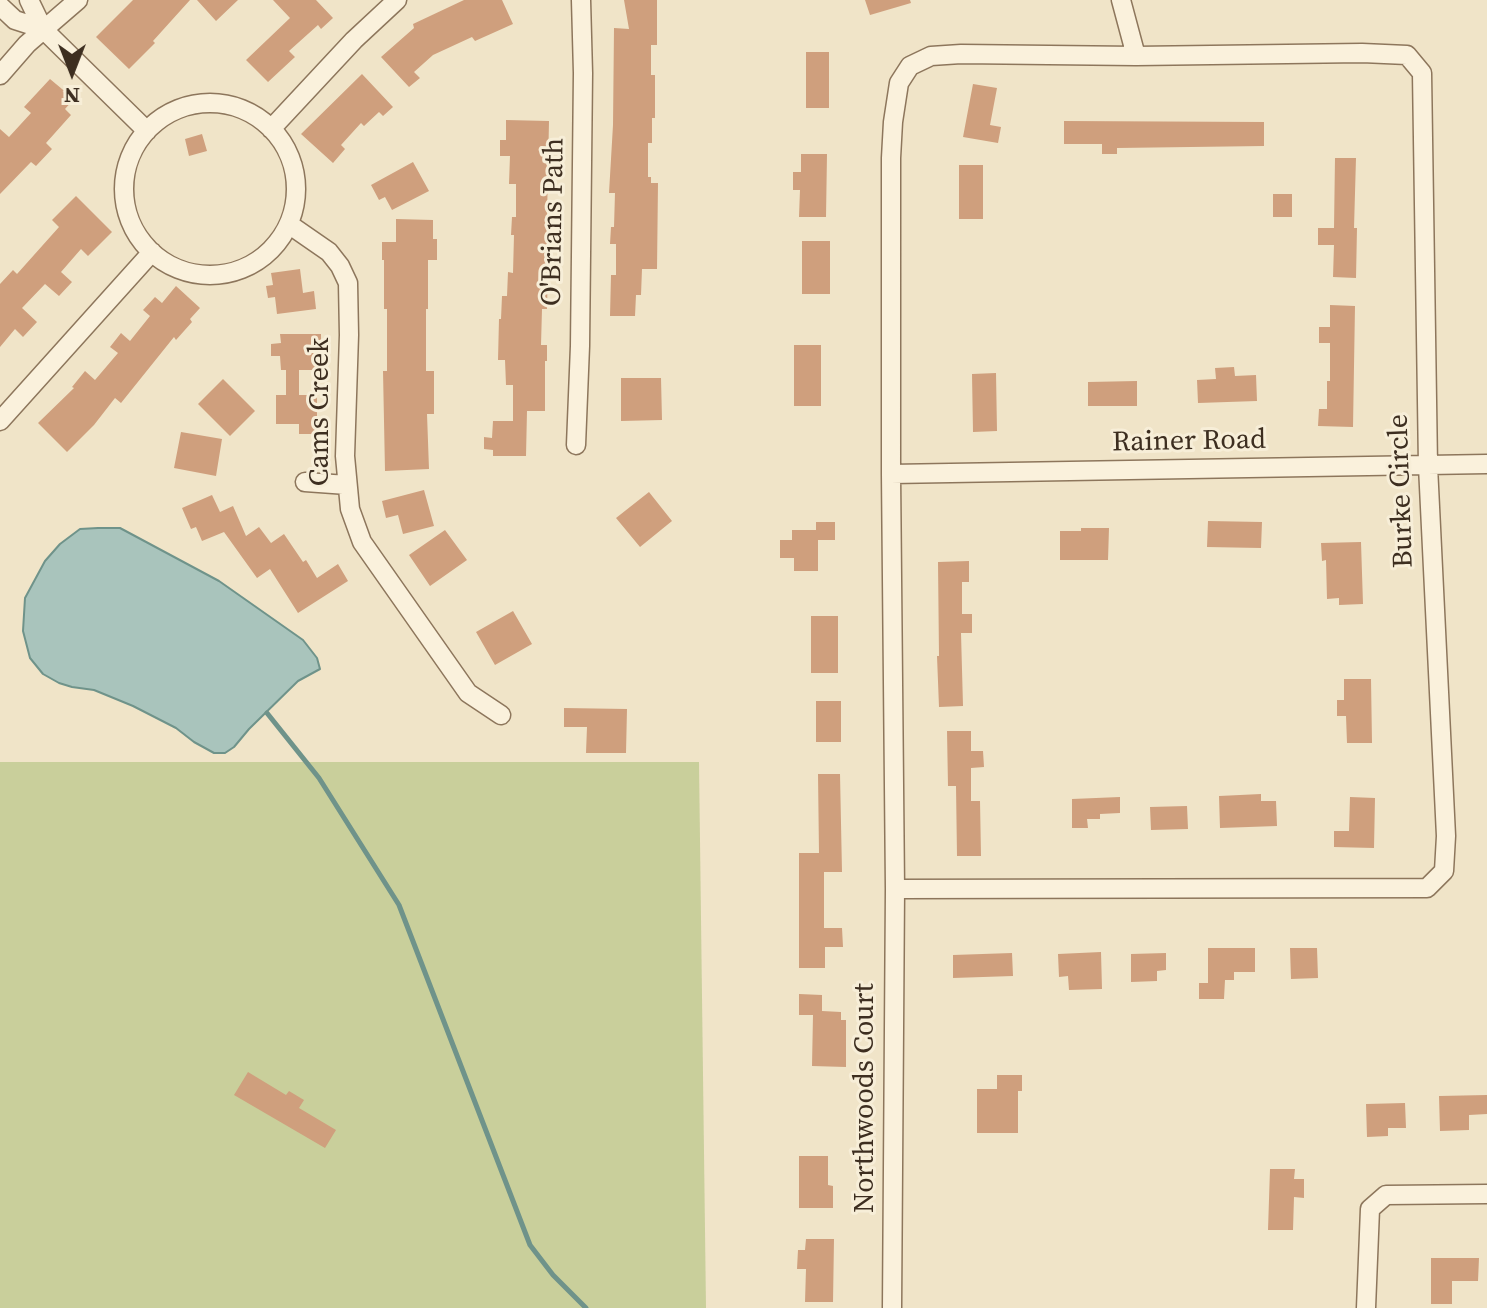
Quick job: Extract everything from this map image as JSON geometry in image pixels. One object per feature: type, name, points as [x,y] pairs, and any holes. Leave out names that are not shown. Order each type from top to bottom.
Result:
[{"type":"street","points":[[29,0],[43,29],[147,131]]},
{"type":"street","points":[[0,75],[27,44],[78,0]]},
{"type":"street","points":[[271,129],[354,40],[397,0]]},
{"type":"street","name":"O'Brians Path","points":[[576,445],[583,133],[581,0]]},
{"type":"street","points":[[1121,0],[1136,56]]},
{"type":"street","points":[[0,6],[15,20],[43,29]]},
{"type":"street","name":"Burke Circle","points":[[961,54],[1407,55],[1422,73],[1428,466],[1446,836],[1444,871],[1427,888],[895,889],[891,158],[899,83],[910,66],[931,56],[961,54]]},
{"type":"street","points":[[199,103],[237,107],[264,120],[271,129],[286,146],[297,189],[290,225],[271,251],[227,274],[215,275],[173,267],[152,252],[134,229],[124,195],[131,154],[156,121],[175,110],[199,103]]},
{"type":"street","name":"Cams Creek","points":[[290,225],[329,252],[348,283],[345,456],[350,509],[362,542],[468,693],[501,715]]},
{"type":"street","points":[[0,421],[152,252]]},
{"type":"street","name":"Rainer Road","points":[[891,474],[1487,464]]},
{"type":"street","points":[[305,482],[347,485]]},
{"type":"street","name":"Northwoods Court","points":[[892,1308],[895,889]]},
{"type":"street","points":[[1366,1308],[1370,1209],[1386,1195],[1487,1194]]},
{"type":"green space","points":[[0,762],[699,762],[706,1308],[0,1308]]},
{"type":"water","points":[[120,528],[219,581],[303,640],[317,658],[320,669],[298,681],[225,753],[214,753],[176,728],[133,706],[94,690],[59,683],[43,674],[30,658],[23,631],[25,598],[45,561],[60,544],[80,529]]},
{"type":"building","points":[[133,0],[190,0],[129,69],[96,37]]},
{"type":"building","points":[[197,0],[238,0],[216,21]]},
{"type":"building","points":[[273,0],[316,0],[333,18],[321,29],[318,25],[289,51],[295,57],[268,82],[246,60],[290,18]]},
{"type":"building","points":[[464,0],[502,0],[513,24],[475,41],[472,37],[433,55],[414,72],[420,78],[409,87],[381,57],[414,28],[413,24]]},
{"type":"building","points":[[624,0],[657,0],[657,45],[651,45],[655,118],[652,118],[652,143],[648,143],[648,177],[651,177],[651,183],[658,183],[657,269],[642,269],[641,295],[636,295],[635,316],[610,316],[611,275],[616,275],[616,244],[610,244],[615,193],[609,193],[614,28],[629,29]]},
{"type":"building","points":[[865,0],[910,0],[911,3],[870,15]]},
{"type":"building","points":[[806,52],[829,52],[829,108],[806,108]]},
{"type":"building","points":[[362,74],[393,107],[383,116],[379,112],[364,126],[361,123],[341,145],[345,149],[333,163],[301,134]]},
{"type":"building","points":[[50,79],[74,99],[65,109],[71,115],[46,143],[52,149],[36,166],[31,162],[0,194],[0,129],[9,137],[31,113],[24,107]]},
{"type":"building","points":[[973,84],[997,88],[990,125],[1001,127],[998,143],[963,137]]},
{"type":"building","points":[[506,120],[549,121],[547,217],[551,217],[550,262],[547,309],[542,309],[541,345],[547,345],[545,411],[527,411],[526,456],[493,456],[493,450],[484,449],[484,437],[492,438],[493,421],[513,421],[513,385],[506,385],[505,360],[498,360],[499,319],[502,296],[507,296],[508,272],[513,273],[514,235],[511,235],[512,217],[516,217],[516,184],[509,184],[510,156],[500,156],[500,140],[506,140]]},
{"type":"building","points":[[1064,121],[1264,122],[1264,146],[1117,148],[1117,154],[1102,154],[1102,144],[1064,144]]},
{"type":"building","points":[[202,134],[207,151],[189,156],[185,139]]},
{"type":"building","points":[[801,154],[827,154],[826,217],[799,217],[800,190],[793,190],[793,172],[801,172]]},
{"type":"building","points":[[1335,158],[1356,158],[1356,278],[1333,277],[1334,245],[1318,245],[1318,228],[1334,228]]},
{"type":"building","points":[[413,162],[429,191],[392,210],[385,197],[379,200],[371,185]]},
{"type":"building","points":[[959,165],[983,165],[983,219],[959,219]]},
{"type":"building","points":[[1273,194],[1292,194],[1292,217],[1273,217]]},
{"type":"building","points":[[76,196],[112,232],[88,256],[81,249],[61,272],[72,282],[59,296],[45,284],[22,308],[37,322],[23,337],[15,329],[0,347],[0,284],[13,270],[17,274],[59,227],[52,220]]},
{"type":"building","points":[[396,219],[433,220],[433,239],[437,239],[437,260],[428,260],[426,309],[426,371],[434,371],[434,414],[427,414],[429,469],[385,471],[383,371],[387,371],[387,309],[384,309],[382,242],[396,242]]},
{"type":"building","points":[[802,241],[830,241],[830,294],[802,294]]},
{"type":"building","points":[[300,269],[303,293],[314,291],[316,309],[277,314],[275,297],[268,298],[266,286],[273,285],[271,273]]},
{"type":"building","points":[[176,286],[200,308],[190,319],[192,322],[176,340],[174,337],[121,403],[115,398],[67,452],[38,423],[74,388],[85,371],[95,380],[118,353],[110,347],[121,333],[130,341],[150,316],[143,310],[155,297],[162,303]]},
{"type":"building","points":[[1330,305],[1355,306],[1353,427],[1318,426],[1319,409],[1327,409],[1327,381],[1330,381],[1330,343],[1319,343],[1319,327],[1330,327]]},
{"type":"building","points":[[280,334],[321,334],[321,370],[299,370],[299,395],[317,395],[317,434],[299,434],[299,424],[276,424],[276,395],[286,395],[286,370],[281,370],[280,356],[271,356],[271,344],[281,343]]},
{"type":"building","points":[[794,345],[821,345],[821,406],[794,406]]},
{"type":"building","points":[[1234,367],[1235,376],[1256,375],[1257,401],[1198,403],[1197,380],[1216,379],[1215,368]]},
{"type":"building","points":[[996,373],[997,431],[973,432],[972,374]]},
{"type":"building","points":[[621,378],[661,378],[662,420],[621,421]]},
{"type":"building","points":[[223,379],[255,411],[230,436],[198,404]]},
{"type":"building","points":[[1137,381],[1137,406],[1088,406],[1088,382]]},
{"type":"building","points":[[181,432],[222,439],[216,476],[174,468]]},
{"type":"building","points":[[424,490],[434,526],[403,534],[398,515],[386,518],[382,501]]},
{"type":"building","points":[[649,492],[672,521],[640,547],[616,518]]},
{"type":"building","points":[[212,495],[220,512],[233,506],[246,536],[259,527],[271,543],[284,534],[317,578],[338,564],[348,581],[298,613],[270,569],[257,578],[224,532],[202,541],[196,527],[191,529],[182,508]]},
{"type":"building","points":[[1208,521],[1262,522],[1261,548],[1207,547]]},
{"type":"building","points":[[816,522],[835,522],[835,540],[818,540],[818,571],[794,571],[794,558],[780,558],[780,540],[792,540],[792,530],[816,530]]},
{"type":"building","points":[[1081,528],[1109,528],[1108,560],[1060,560],[1060,531],[1081,531]]},
{"type":"building","points":[[445,530],[467,560],[430,586],[409,555]]},
{"type":"building","points":[[1361,542],[1363,604],[1339,605],[1339,598],[1327,599],[1326,560],[1322,561],[1321,543]]},
{"type":"building","points":[[969,561],[969,582],[962,582],[962,614],[972,614],[972,633],[961,633],[963,706],[939,707],[938,562]]},
{"type":"building","points":[[513,611],[532,644],[495,665],[476,632]]},
{"type":"building","points":[[811,616],[838,616],[838,673],[811,673]]},
{"type":"building","points":[[1344,679],[1371,679],[1372,743],[1347,743],[1346,716],[1337,716],[1337,700],[1344,700]]},
{"type":"building","points":[[816,701],[841,701],[841,742],[816,742]]},
{"type":"building","points":[[564,708],[627,709],[626,753],[586,753],[587,727],[564,727]]},
{"type":"building","points":[[947,731],[971,731],[971,751],[983,751],[984,767],[971,768],[971,801],[980,801],[981,856],[957,856],[956,786],[948,786]]},
{"type":"building","points":[[818,774],[840,774],[842,872],[824,872],[824,928],[842,928],[843,947],[825,947],[825,968],[799,968],[799,853],[819,853]]},
{"type":"building","points":[[1261,794],[1261,801],[1276,801],[1277,826],[1220,828],[1219,796]]},
{"type":"building","points":[[1120,797],[1120,813],[1100,814],[1100,819],[1087,819],[1088,828],[1072,828],[1072,799]]},
{"type":"building","points":[[1350,797],[1375,798],[1374,848],[1334,847],[1334,831],[1349,831]]},
{"type":"building","points":[[1187,806],[1188,829],[1151,830],[1150,807]]},
{"type":"building","points":[[1208,948],[1255,948],[1255,972],[1234,972],[1234,980],[1225,980],[1224,999],[1199,999],[1199,983],[1208,983]]},
{"type":"building","points":[[1290,948],[1317,948],[1318,978],[1291,979]]},
{"type":"building","points":[[1101,952],[1102,989],[1069,990],[1068,976],[1059,977],[1058,954]]},
{"type":"building","points":[[1012,953],[1013,976],[953,978],[953,955]]},
{"type":"building","points":[[1166,953],[1166,970],[1157,971],[1157,981],[1131,982],[1131,954]]},
{"type":"building","points":[[799,994],[822,995],[822,1011],[841,1012],[841,1020],[846,1020],[846,1067],[812,1066],[813,1015],[799,1015]]},
{"type":"building","points":[[248,1072],[286,1095],[289,1091],[304,1100],[299,1108],[336,1130],[325,1148],[234,1095]]},
{"type":"building","points":[[997,1075],[1022,1075],[1022,1091],[1018,1091],[1018,1133],[977,1133],[977,1089],[997,1089]]},
{"type":"building","points":[[1487,1095],[1487,1114],[1469,1115],[1469,1130],[1440,1131],[1439,1096]]},
{"type":"building","points":[[1405,1103],[1406,1128],[1388,1128],[1388,1136],[1367,1137],[1366,1104]]},
{"type":"building","points":[[799,1156],[828,1156],[828,1185],[833,1186],[833,1208],[799,1208]]},
{"type":"building","points":[[1270,1169],[1295,1169],[1294,1179],[1304,1179],[1304,1198],[1294,1197],[1293,1230],[1268,1230]]},
{"type":"building","points":[[806,1239],[834,1239],[833,1302],[805,1302],[806,1269],[797,1269],[798,1250],[805,1250]]},
{"type":"building","points":[[1431,1258],[1479,1258],[1478,1281],[1452,1281],[1452,1304],[1431,1304]]},
{"type":"waterway","points":[[267,713],[319,778],[399,905],[530,1245],[553,1275],[586,1308]]}]
